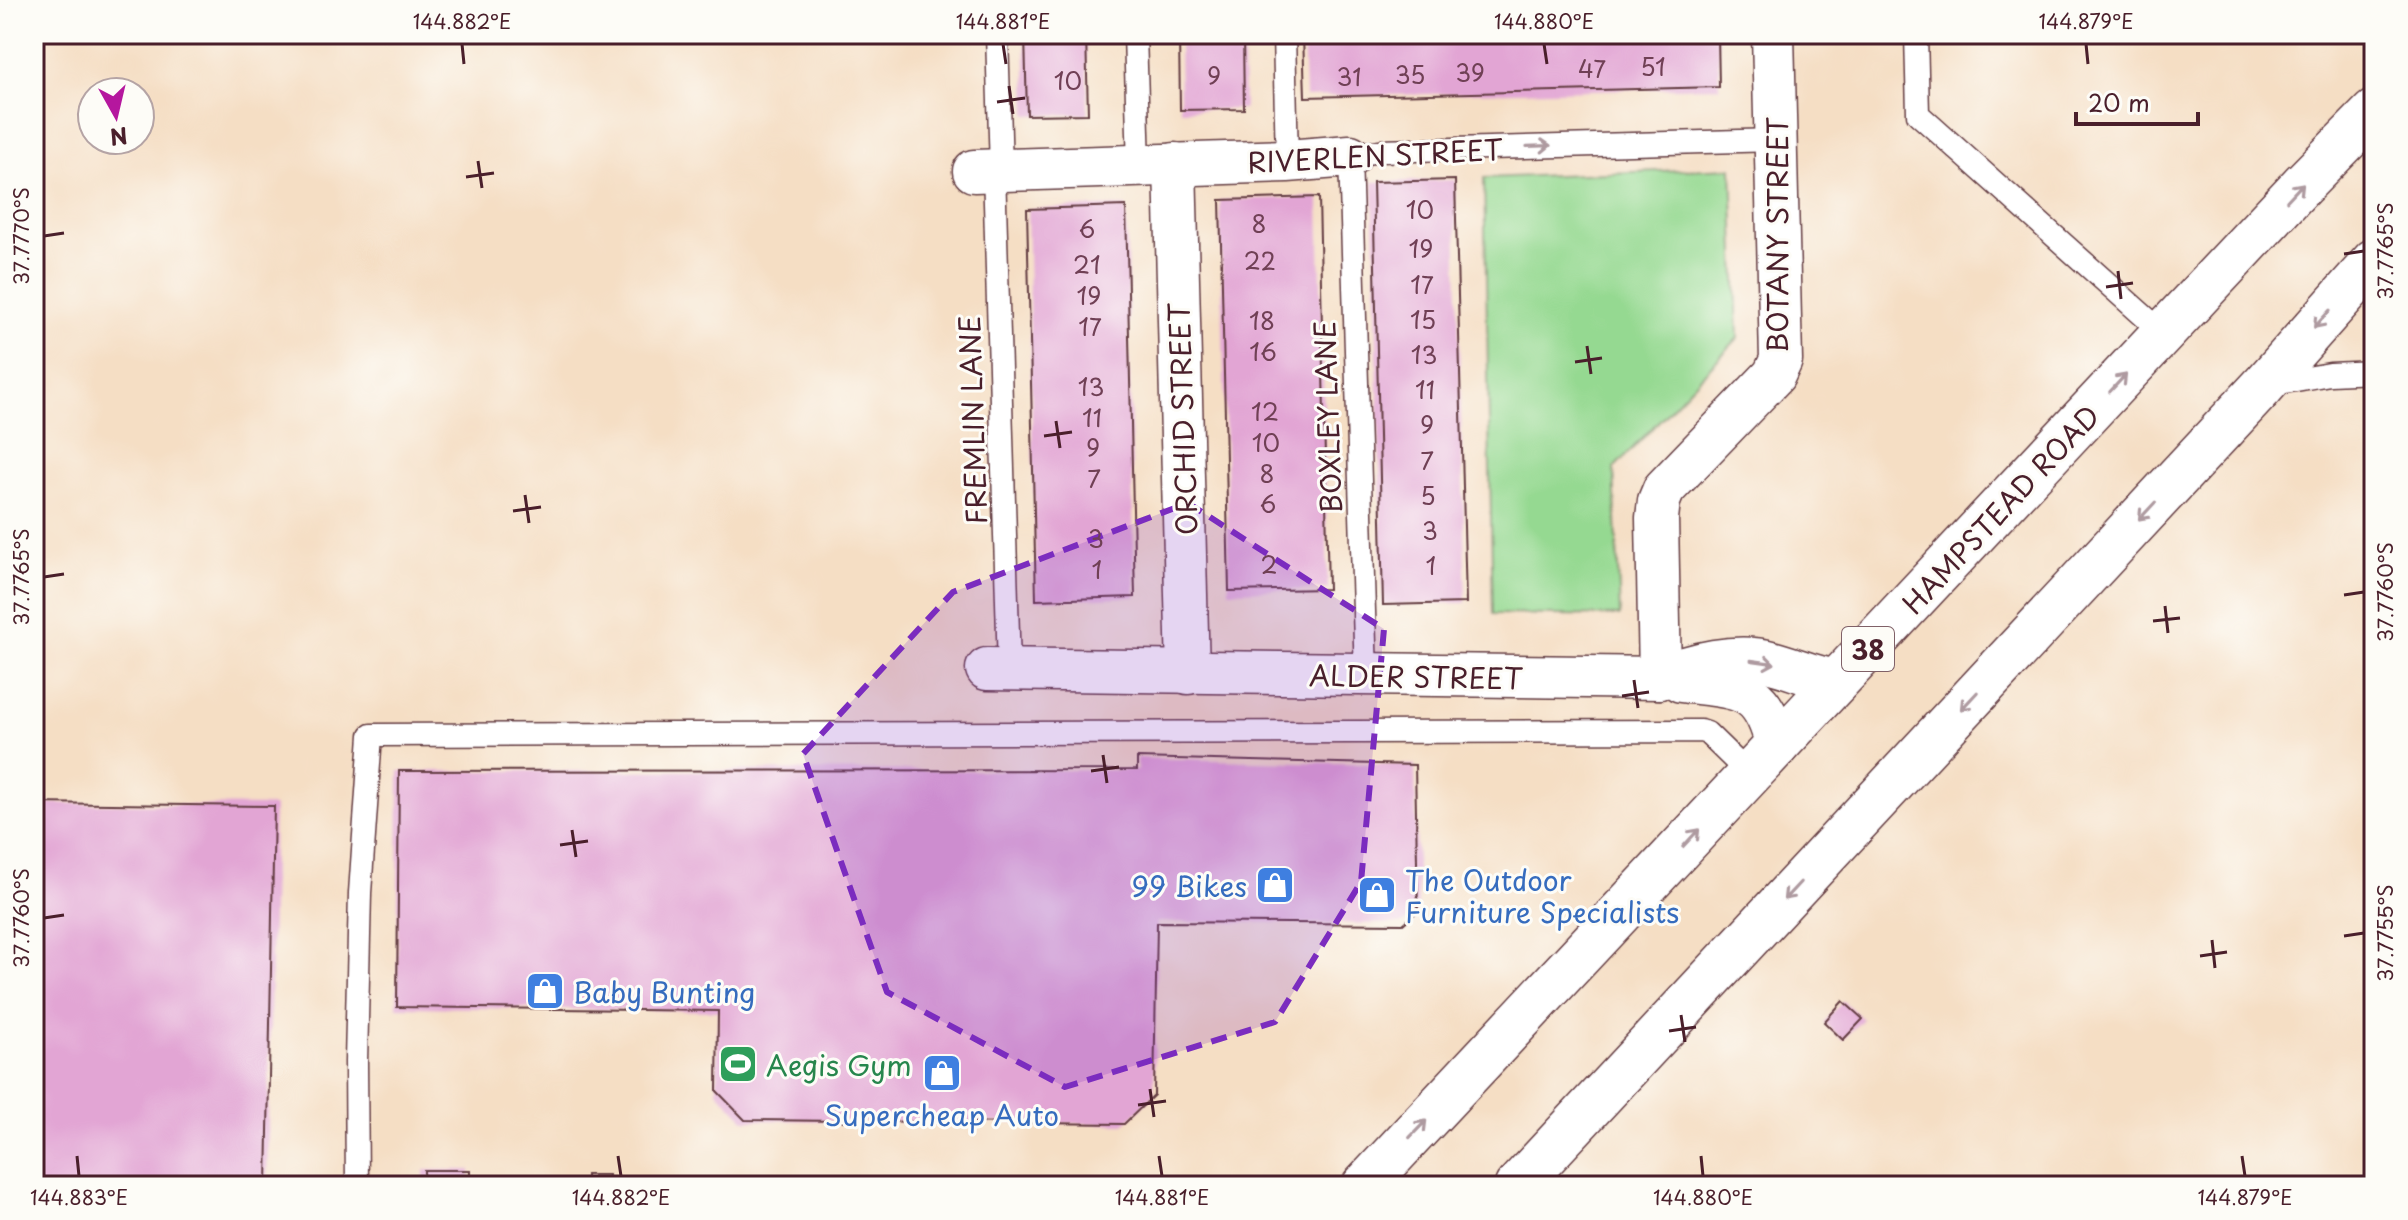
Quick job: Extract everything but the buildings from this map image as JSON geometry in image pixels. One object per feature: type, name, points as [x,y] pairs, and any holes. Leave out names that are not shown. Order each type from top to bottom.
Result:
[{"type":"main road","name":"HAMPSTEAD ROAD","points":[[1364,1186],[2302,185],[2374,112]]},
{"type":"main road","points":[[1517,1186],[2263,386],[2374,261]]},
{"type":"street","name":"BOTANY STREET","points":[[1660,678],[1659,501],[1664,489],[1774,375],[1781,360],[1773,34]]},
{"type":"street","name":"RIVERLEN STREET","points":[[990,170],[1287,161],[1350,156]]},
{"type":"street","name":"ORCHID STREET","points":[[1157,165],[1188,673]]},
{"type":"street","name":"ALDER STREET","points":[[998,668],[1366,676],[1660,678],[1694,666],[1755,660],[1819,679],[1838,681]]},
{"type":"street","points":[[1660,678],[1720,686],[1752,696],[1768,718],[1763,761]]},
{"type":"lane","name":"FREMLIN LANE","points":[[997,34],[990,170],[998,668]]},
{"type":"lane","points":[[1135,34],[1157,165]]},
{"type":"lane","points":[[1284,34],[1287,161]]},
{"type":"lane","points":[[1916,34],[1918,114],[2164,334]]},
{"type":"lane","name":"RIVERLEN STREET","points":[[1350,156],[1379,151],[1776,140]]},
{"type":"lane","name":"BOXLEY LANE","points":[[1350,156],[1366,676]]},
{"type":"lane","points":[[2263,386],[2330,374],[2374,372]]},
{"type":"lane","points":[[357,1186],[360,893],[371,735],[1701,731],[1763,761]]},
{"type":"highlighted area","points":[[1188,503],[1384,629],[1361,882],[1275,1022],[1065,1087],[887,992],[803,754],[953,592]]},
{"type":"green space","points":[[1732,168],[1738,338],[1614,468],[1620,616],[1493,614],[1484,178]]},
{"type":"place","name":"99 Bikes","points":[[1275,885]]},
{"type":"place","name":"The Outdoor Furniture Specialists","points":[[1377,895]]},
{"type":"place","name":"Baby Bunting","points":[[545,991]]},
{"type":"place","name":"Aegis Gym","points":[[738,1064]]},
{"type":"place","name":"Supercheap Auto","points":[[942,1073]]}]
